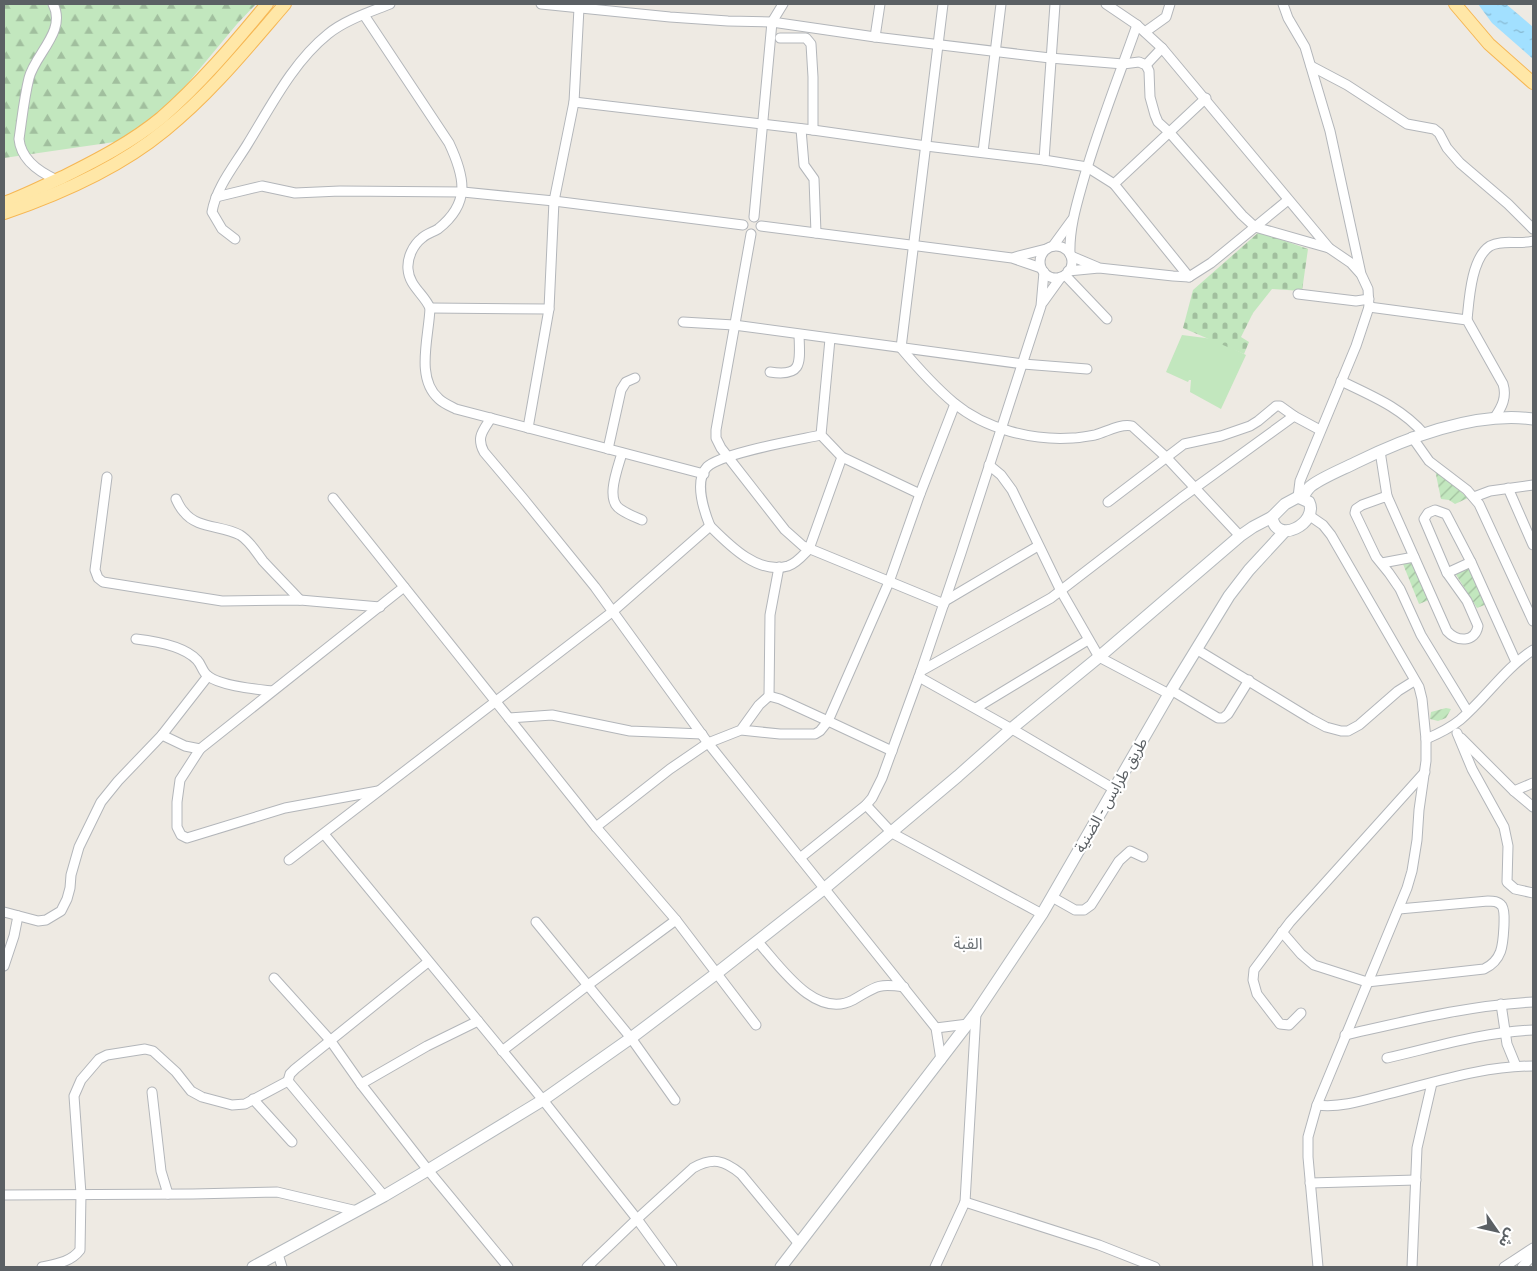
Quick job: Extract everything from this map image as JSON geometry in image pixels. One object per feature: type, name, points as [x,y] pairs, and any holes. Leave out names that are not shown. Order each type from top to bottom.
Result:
[{"type":"main road","points":[[4,213],[42,193],[57,180],[127,142],[159,119],[214,66],[267,4]]},
{"type":"main road","points":[[4,203],[42,193],[109,167],[141,148],[165,130],[220,78],[285,4]]},
{"type":"main road","points":[[1455,4],[1489,44],[1533,83]]},
{"type":"main road","points":[[1465,4],[1495,38],[1533,72]]},
{"type":"main road","points":[[239,37],[249,45]]},
{"type":"main road","points":[[253,1267],[428,1170],[543,1100],[631,1038],[758,942],[825,888],[1240,536],[1272,517],[1285,504],[1300,498],[1310,486],[1380,451],[1424,434],[1495,417],[1514,416],[1533,419]]},
{"type":"main road","points":[[1272,517],[1274,524],[1281,531],[1288,532],[1295,528],[1310,516],[1312,512],[1307,500],[1300,498]]},
{"type":"main road","name":"طريق طرابس - الضنية","points":[[781,1267],[976,1014],[1042,914],[1170,692],[1229,596],[1249,570],[1284,532]]},
{"type":"street","points":[[53,4],[56,10],[56,22],[50,39],[29,75],[19,139],[26,157],[33,166],[41,173],[57,180]]},
{"type":"street","points":[[235,239],[222,229],[212,212],[216,198],[277,97],[303,59],[317,43],[331,32],[390,4]]},
{"type":"street","points":[[541,4],[718,20],[772,22],[875,37],[1050,58],[1123,64],[1139,62],[1146,66],[1149,71],[1150,97],[1158,122],[1170,133],[1242,215],[1256,226],[1329,248]]},
{"type":"street","points":[[754,217],[772,22],[783,4]]},
{"type":"street","points":[[875,37],[880,4]]},
{"type":"street","points":[[943,4],[901,348],[955,404],[1001,430],[1042,437],[1073,438],[1094,435],[1130,425],[1166,457],[1240,536]]},
{"type":"street","points":[[983,152],[1002,4]]},
{"type":"street","points":[[1044,160],[1054,4]]},
{"type":"street","points":[[1106,4],[1137,25],[1162,48],[1206,98],[1329,248],[1351,263],[1361,274]]},
{"type":"street","points":[[1145,32],[1166,17],[1170,4]]},
{"type":"street","points":[[1283,4],[1288,18],[1305,47],[1330,131],[1361,274],[1368,289],[1369,303],[1356,346],[1300,481],[1300,498]]},
{"type":"street","points":[[528,428],[549,309],[554,201],[574,102],[579,8]]},
{"type":"street","points":[[364,15],[449,144],[460,169],[463,192],[458,206],[451,216],[438,228],[420,239],[409,259],[408,270],[411,283],[426,300],[430,308],[424,373],[427,385],[440,400],[456,409],[704,474]]},
{"type":"street","points":[[800,858],[866,805],[872,798],[882,778],[944,603],[1041,306],[1046,296],[1072,264],[1070,235],[1087,167],[1137,25]]},
{"type":"street","points":[[780,38],[806,38],[811,44],[813,130]]},
{"type":"street","points":[[1146,66],[1162,48]]},
{"type":"street","points":[[1311,66],[1347,84],[1407,124],[1434,129],[1439,133],[1447,148],[1460,163],[1508,204],[1533,229]]},
{"type":"street","points":[[1114,184],[1206,98]]},
{"type":"street","points":[[574,102],[813,130],[1087,167],[1114,184],[1189,276]]},
{"type":"street","points":[[801,129],[804,164],[814,179],[816,233]]},
{"type":"street","points":[[216,198],[262,186],[294,193],[340,191],[463,192],[554,201],[743,225]]},
{"type":"street","points":[[760,226],[1012,258],[1042,270],[1052,277],[1099,268],[1172,276],[1189,276],[1211,263],[1288,200]]},
{"type":"street","points":[[754,217],[759,220],[760,226],[756,233],[751,234],[744,230],[743,225],[745,219],[754,217]]},
{"type":"street","points":[[1041,306],[1041,257],[1074,217]]},
{"type":"street","points":[[751,234],[716,430],[716,438],[721,448],[795,541],[809,549],[944,603]]},
{"type":"street","points":[[1495,417],[1505,398],[1504,384],[1467,320],[1472,280],[1476,266],[1490,246],[1533,241]]},
{"type":"street","points":[[1012,258],[1059,246],[1070,255],[1099,268]]},
{"type":"street","points":[[1065,274],[1107,319]]},
{"type":"street","points":[[1298,294],[1369,303],[1467,320]]},
{"type":"street","points":[[430,308],[549,309]]},
{"type":"street","points":[[683,322],[734,326],[1023,364],[1088,369]]},
{"type":"street","points":[[770,372],[792,373],[797,367],[800,352],[799,335]]},
{"type":"street","points":[[830,339],[821,435],[842,457],[920,494]]},
{"type":"street","points":[[608,449],[617,400],[626,382],[636,378]]},
{"type":"street","points":[[1341,381],[1395,407],[1424,434]]},
{"type":"street","points":[[596,827],[670,769],[708,743],[741,730],[810,735],[820,731],[828,721],[889,582],[920,494],[955,404]]},
{"type":"street","points":[[1108,502],[1184,444],[1221,436],[1250,426],[1276,406],[1280,406],[1320,430]]},
{"type":"street","points":[[920,674],[1061,591],[1195,488],[1294,416]]},
{"type":"street","points":[[490,418],[480,435],[480,444],[484,452],[595,588],[708,743],[936,1028],[941,1060]]},
{"type":"street","points":[[821,435],[729,456],[707,467],[701,494],[704,513],[710,526],[731,545],[755,562],[764,566],[789,566],[809,549],[842,457]]},
{"type":"street","points":[[1412,438],[1429,461],[1460,484],[1474,497],[1484,512],[1533,621]]},
{"type":"street","points":[[1380,451],[1387,496],[1443,624],[1450,635],[1458,639],[1471,638],[1478,630],[1467,601],[1447,573],[1424,519],[1431,511],[1439,510],[1446,514],[1471,562],[1491,611],[1516,662]]},
{"type":"street","points":[[622,453],[612,494],[614,504],[619,509],[642,520]]},
{"type":"street","points":[[989,465],[1001,475],[1012,490],[1061,591],[1099,657],[1218,718],[1223,718],[1228,714],[1249,680]]},
{"type":"street","points":[[107,477],[95,570],[98,578],[103,582],[222,601],[300,600],[380,607]]},
{"type":"street","points":[[1474,497],[1490,490],[1533,485]]},
{"type":"street","points":[[1508,488],[1533,545]]},
{"type":"street","points":[[1387,496],[1362,505],[1356,509],[1355,513],[1376,557],[1400,589],[1420,635],[1468,712]]},
{"type":"street","points":[[333,498],[596,827],[676,920],[756,1025]]},
{"type":"street","points":[[176,499],[184,512],[192,519],[204,525],[240,535],[250,543],[274,573],[300,600]]},
{"type":"street","points":[[1310,516],[1323,525],[1331,535],[1421,692],[1426,739],[1425,772],[1412,871],[1399,908],[1317,1105],[1308,1137],[1310,1183],[1318,1267]]},
{"type":"street","points":[[289,860],[612,612],[710,526]]},
{"type":"street","points":[[944,603],[1038,546]]},
{"type":"street","points":[[1382,563],[1414,557]]},
{"type":"street","points":[[1447,573],[1471,562]]},
{"type":"street","points":[[741,730],[759,705],[769,696],[770,615],[779,567]]},
{"type":"street","points":[[382,790],[285,808],[187,838],[177,828],[177,802],[180,780],[200,749],[404,587]]},
{"type":"street","points":[[1475,619],[1491,611]]},
{"type":"street","points":[[136,639],[153,641],[178,649],[198,661],[208,676],[217,681],[272,691]]},
{"type":"street","points":[[976,708],[1088,640]]},
{"type":"street","points":[[1196,650],[1326,727],[1341,731],[1353,729],[1387,700],[1414,681]]},
{"type":"street","points":[[1426,739],[1453,730],[1460,720],[1516,662],[1533,650]]},
{"type":"street","points":[[920,674],[1114,790]]},
{"type":"street","points":[[4,912],[38,921],[46,920],[61,911],[68,899],[71,875],[79,847],[101,802],[118,781],[162,735],[208,676]]},
{"type":"street","points":[[769,696],[780,699],[892,751]]},
{"type":"street","points":[[509,718],[552,715],[630,731],[702,734]]},
{"type":"street","points":[[1453,730],[1514,791],[1533,807]]},
{"type":"street","points":[[1453,730],[1504,827],[1508,846],[1507,882],[1515,889],[1533,893]]},
{"type":"street","points":[[162,735],[185,746],[200,749]]},
{"type":"street","points":[[1300,1013],[1289,1025],[1280,1024],[1257,994],[1253,980],[1254,970],[1282,932],[1425,772]]},
{"type":"street","points":[[1514,791],[1533,783]]},
{"type":"street","points":[[866,805],[892,833],[1042,914]]},
{"type":"street","points":[[324,834],[383,903],[428,962],[543,1100],[637,1219],[672,1267]]},
{"type":"street","points":[[1052,897],[1075,910],[1084,910],[1091,905],[1119,861],[1130,851],[1143,857]]},
{"type":"street","points":[[1282,932],[1301,954],[1314,965],[1367,982],[1484,969],[1494,963],[1503,947],[1504,912],[1502,906],[1497,902],[1488,901],[1399,908]]},
{"type":"street","points":[[4,966],[18,916]]},
{"type":"street","points":[[502,1051],[676,920]]},
{"type":"street","points":[[536,922],[631,1038],[675,1100]]},
{"type":"street","points":[[758,942],[801,990],[819,1000],[840,1003],[852,1001],[878,986],[887,984],[904,987]]},
{"type":"street","points":[[42,1267],[66,1261],[80,1250],[80,1194],[74,1096],[81,1080],[99,1059],[107,1055],[145,1049],[153,1051],[176,1072],[191,1091],[202,1097],[232,1105],[245,1104],[288,1081],[290,1074],[295,1069],[428,962]]},
{"type":"street","points":[[274,978],[330,1040],[428,1170],[508,1267]]},
{"type":"street","points":[[1345,1035],[1408,1020],[1502,1004],[1533,1002]]},
{"type":"street","points":[[1502,1004],[1504,1032],[1516,1066]]},
{"type":"street","points":[[935,1267],[965,1202],[976,1014]]},
{"type":"street","points":[[362,1084],[427,1046],[478,1021]]},
{"type":"street","points":[[936,1028],[968,1024]]},
{"type":"street","points":[[1387,1058],[1474,1037],[1533,1030]]},
{"type":"street","points":[[1317,1105],[1333,1106],[1354,1102],[1490,1068],[1533,1066]]},
{"type":"street","points":[[288,1081],[384,1196]]},
{"type":"street","points":[[1412,1267],[1417,1148],[1432,1083]]},
{"type":"street","points":[[152,1092],[161,1171],[168,1194]]},
{"type":"street","points":[[253,1099],[292,1142]]},
{"type":"street","points":[[587,1267],[693,1168],[704,1162],[718,1161],[730,1165],[741,1174],[799,1244]]},
{"type":"street","points":[[1310,1183],[1416,1180]]},
{"type":"street","points":[[4,1195],[277,1192],[357,1211]]},
{"type":"street","points":[[965,1202],[1099,1245],[1155,1267]]},
{"type":"street","points":[[1509,1266],[1533,1248]]},
{"type":"street","points":[[278,1254],[282,1267]]},
{"type":"street","points":[[1522,1267],[1533,1255]]},
{"type":"green space","points":[[4,4],[256,4],[237,24],[142,138],[4,158]]},
{"type":"green space","points":[[1259,232],[1308,249],[1302,291],[1272,289],[1253,313],[1241,337],[1249,342],[1244,354],[1183,328],[1193,290]]},
{"type":"green space","points":[[1182,335],[1213,339],[1246,355],[1221,409],[1190,392],[1191,380],[1188,382],[1166,372]]},
{"type":"green space","points":[[1435,470],[1468,498],[1455,504],[1449,500],[1441,499]]},
{"type":"green space","points":[[1412,560],[1429,600],[1419,604],[1403,564]]},
{"type":"green space","points":[[1471,566],[1487,604],[1477,608],[1455,573]]},
{"type":"green space","points":[[1446,708],[1451,709],[1446,718],[1438,721],[1430,719],[1431,712]]},
{"type":"water","points":[[1478,4],[1506,4],[1533,27],[1533,59],[1492,23]]},
{"type":"district","name":"القبة","points":[[968,943]]}]
